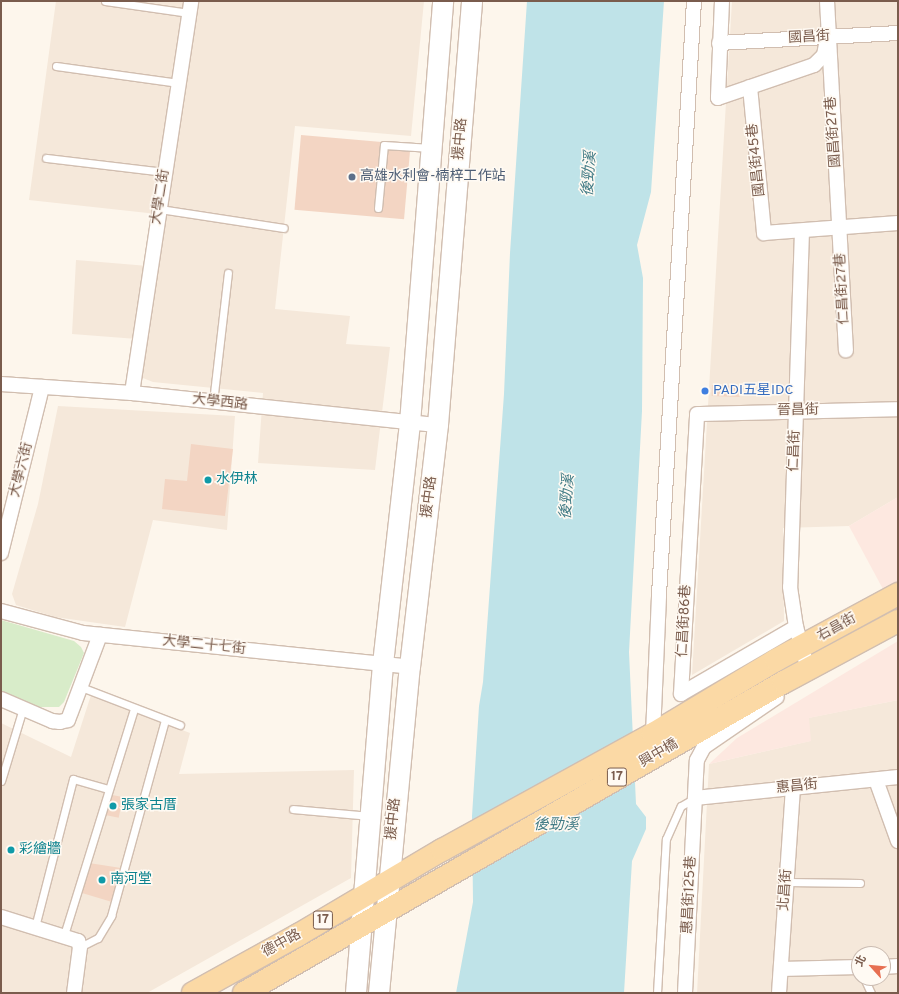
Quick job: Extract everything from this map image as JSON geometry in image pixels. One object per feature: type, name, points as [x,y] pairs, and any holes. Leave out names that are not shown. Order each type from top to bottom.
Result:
[{"type":"main road","name":"右昌街","points":[[776,660],[801,648],[898,594]]},
{"type":"main road","name":"右昌街","points":[[784,682],[898,621]]},
{"type":"main road","name":"興中橋","points":[[452,845],[653,734],[776,660]]},
{"type":"main road","name":"興中橋","points":[[451,872],[784,682]]},
{"type":"main road","name":"德中路","points":[[193,993],[298,935],[363,895],[452,845]]},
{"type":"main road","name":"德中路","points":[[244,993],[360,928],[451,872]]},
{"type":"street","name":"援中路","points":[[356,993],[360,928],[383,664],[410,423],[443,1]]},
{"type":"street","name":"援中路","points":[[378,993],[410,667],[438,425],[472,1]]},
{"type":"street","points":[[653,734],[694,1]]},
{"type":"street","points":[[722,1],[719,43],[718,98],[814,65],[824,55],[828,36],[827,1]]},
{"type":"street","name":"大學二街","points":[[132,394],[190,7]]},
{"type":"street","name":"國昌街","points":[[719,43],[898,33]]},
{"type":"street","name":"國昌街27巷","points":[[828,36],[840,228]]},
{"type":"street","name":"國昌街45巷","points":[[750,87],[764,233],[802,231]]},
{"type":"street","points":[[802,231],[898,223]]},
{"type":"street","name":"仁昌街27巷","points":[[840,228],[846,350]]},
{"type":"street","name":"仁昌街","points":[[802,231],[790,587],[796,627],[808,669]]},
{"type":"street","name":"大學西路","points":[[1,384],[132,394],[438,425]]},
{"type":"street","name":"大學六街","points":[[1,553],[42,387]]},
{"type":"street","name":"晉昌街","points":[[697,414],[898,409]]},
{"type":"street","name":"仁昌街86巷","points":[[697,414],[681,694],[796,627]]},
{"type":"street","name":"大學二十七街","points":[[1,611],[83,633],[410,667]]},
{"type":"street","points":[[1,699],[52,721],[60,722],[68,720],[100,635]]},
{"type":"street","name":"惠昌街125巷","points":[[685,993],[697,760],[704,747],[797,684],[808,669]]},
{"type":"street","name":"惠昌街","points":[[695,798],[898,778]]},
{"type":"street","points":[[876,780],[898,841]]},
{"type":"street","name":"北昌街","points":[[779,993],[793,788]]},
{"type":"street","points":[[1,917],[64,935],[78,941],[80,947],[74,993]]},
{"type":"street","points":[[781,969],[851,967]]},
{"type":"lane","points":[[105,1],[190,7]]},
{"type":"lane","points":[[56,66],[179,83]]},
{"type":"lane","points":[[378,208],[384,145],[431,148]]},
{"type":"lane","points":[[46,158],[165,172]]},
{"type":"lane","points":[[160,209],[284,228]]},
{"type":"lane","points":[[213,402],[228,273]]},
{"type":"lane","points":[[81,687],[134,709],[180,725]]},
{"type":"lane","points":[[1,781],[23,708]]},
{"type":"lane","points":[[64,935],[134,709]]},
{"type":"lane","points":[[80,947],[98,938],[111,916],[165,720]]},
{"type":"lane","points":[[35,927],[73,779],[109,789]]},
{"type":"lane","points":[[658,993],[666,839],[681,806],[695,798]]},
{"type":"lane","points":[[293,809],[370,816]]},
{"type":"lane","points":[[787,882],[860,882]]},
{"type":"shaded area","points":[[56,1],[424,1],[411,136],[295,126],[275,309],[350,316],[346,344],[390,347],[375,470],[258,463],[263,393],[153,382],[133,374],[137,339],[72,334],[76,260],[148,266],[157,214],[29,200]]},
{"type":"shaded area","points":[[732,1],[898,1],[898,497],[849,526],[783,528],[784,621],[692,675]]},
{"type":"shaded area","points":[[58,406],[235,416],[227,530],[153,520],[125,627],[55,617],[16,605],[12,594],[38,504]]},
{"type":"shaded area","points":[[898,497],[898,617],[849,526]]},
{"type":"shaded area","points":[[898,641],[898,700],[809,718],[811,741],[709,764],[737,738]]},
{"type":"shaded area","points":[[91,695],[190,733],[179,774],[354,770],[351,878],[147,993],[1,993],[1,723],[71,757]]},
{"type":"shaded area","points":[[898,700],[898,993],[697,993],[709,764],[810,741],[808,718]]},
{"type":"green space","points":[[1,620],[74,641],[81,647],[84,653],[64,702],[59,707],[37,707],[1,691]]},
{"type":"water","name":"後勁溪","points":[[527,1],[664,1],[651,192],[637,245],[643,278],[642,411],[629,652],[636,804],[646,817],[646,829],[632,861],[624,993],[456,993],[473,902],[472,816],[479,706],[483,682],[504,394],[510,253]]},
{"type":"building","name":"高雄水利會-楠梓工作站","points":[[301,135],[411,145],[404,219],[294,210]]},
{"type":"building","points":[[712,385],[740,386],[740,397],[712,396]]},
{"type":"building","name":"水伊林","points":[[191,444],[233,449],[225,516],[162,509],[165,479],[187,481]]},
{"type":"building","name":"張家古厝","points":[[107,794],[123,797],[119,818],[103,815]]},
{"type":"building","name":"南河堂","points":[[89,863],[121,868],[112,902],[82,893]]},
{"type":"place","name":"高雄水利會-楠梓工作站","points":[[352,177]]},
{"type":"place","name":"PADI五星IDC","points":[[705,391]]},
{"type":"place","name":"水伊林","points":[[208,480]]},
{"type":"place","name":"張家古厝","points":[[113,806]]},
{"type":"place","name":"彩繪牆","points":[[11,850]]},
{"type":"place","name":"南河堂","points":[[102,880]]}]
